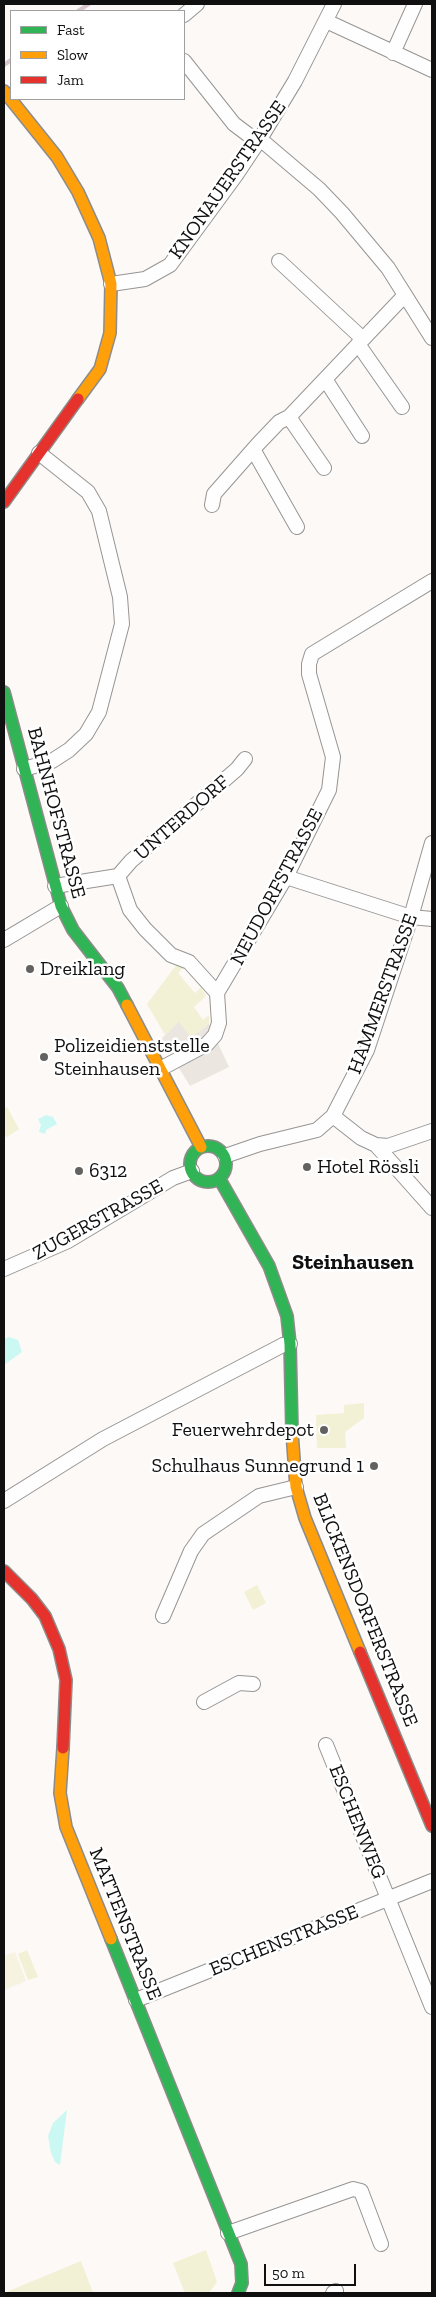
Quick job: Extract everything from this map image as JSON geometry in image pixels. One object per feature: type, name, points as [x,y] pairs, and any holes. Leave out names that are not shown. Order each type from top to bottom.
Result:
[{"type":"street","points":[[185,14],[197,4]]},
{"type":"street","name":"KNONAUERSTRASSE","points":[[112,284],[145,279],[170,265],[259,141],[295,81],[334,4]]},
{"type":"street","points":[[393,53],[415,4]]},
{"type":"street","points":[[326,20],[432,70]]},
{"type":"street","points":[[185,62],[234,124],[259,141],[319,189],[342,213],[388,268],[432,338]]},
{"type":"street","points":[[4,502],[100,369],[110,333],[112,284],[99,238],[78,192],[57,157],[11,100]]},
{"type":"street","points":[[279,262],[361,342],[402,407]]},
{"type":"street","points":[[212,505],[214,494],[279,422],[289,417],[405,295]]},
{"type":"street","points":[[325,379],[362,436]]},
{"type":"street","points":[[289,417],[324,468]]},
{"type":"street","points":[[254,451],[297,527]]},
{"type":"street","points":[[24,769],[52,761],[69,750],[86,734],[99,712],[122,624],[120,598],[98,511],[88,492],[39,453]]},
{"type":"street","name":"NEUDORFSTRASSE","points":[[217,993],[286,877],[329,790],[334,768],[333,757],[309,674],[312,654],[320,647],[432,581]]},
{"type":"street","name":"BAHNHOFSTRASSE","points":[[4,692],[60,906],[73,930],[118,988],[201,1147]]},
{"type":"street","name":"UNTERDORF","points":[[118,876],[131,861],[237,769],[245,759]]},
{"type":"street","name":"HAMMERSTRASSE","points":[[224,1156],[260,1144],[316,1130],[333,1116],[367,1050],[411,917],[432,843]]},
{"type":"street","points":[[55,886],[118,876],[130,910],[145,929],[171,955],[189,962],[217,993],[219,1023],[215,1035],[207,1044],[160,1069]]},
{"type":"street","points":[[286,877],[411,917],[432,918]]},
{"type":"street","points":[[4,940],[60,906]]},
{"type":"street","points":[[333,1116],[361,1138],[376,1145],[388,1146],[432,1131]]},
{"type":"street","points":[[376,1145],[432,1208]]},
{"type":"street","points":[[213,1146],[224,1156],[226,1166],[219,1178],[212,1182],[201,1180],[192,1171],[192,1156],[201,1147],[213,1146]]},
{"type":"street","name":"ZUGERSTRASSE","points":[[4,1269],[68,1241],[173,1178],[192,1171]]},
{"type":"street","name":"BLICKENSDORFERSTRASSE","points":[[219,1178],[269,1266],[287,1316],[290,1344],[292,1455],[296,1487],[305,1518],[432,1826]]},
{"type":"street","points":[[4,1501],[39,1477],[103,1439],[283,1345],[290,1344]]},
{"type":"street","points":[[163,1616],[191,1551],[203,1534],[260,1496],[296,1487]]},
{"type":"street","name":"MATTENSTRASSE","points":[[4,1571],[32,1599],[45,1616],[59,1649],[66,1680],[60,1793],[66,1827],[241,2264],[242,2284],[238,2293]]},
{"type":"street","points":[[204,1702],[239,1683],[253,1684]]},
{"type":"street","name":"ESCHENWEG","points":[[326,1745],[432,2007]]},
{"type":"street","name":"ESCHENSTRASSE","points":[[136,2000],[432,1881]]},
{"type":"street","points":[[228,2233],[353,2189],[361,2191],[382,2244]]},
{"type":"green space","points":[[177,964],[185,966],[178,973],[195,993],[201,987],[206,996],[194,1007],[203,1020],[209,1015],[209,1024],[191,1037],[179,1023],[165,1035],[147,1004]]},
{"type":"green space","points":[[7,1107],[19,1129],[7,1137],[4,1134],[4,1108]]},
{"type":"green space","points":[[364,1403],[364,1418],[345,1432],[346,1448],[317,1448],[316,1415],[344,1413],[344,1405]]},
{"type":"green space","points":[[257,1585],[266,1603],[253,1610],[244,1592]]},
{"type":"green space","points":[[27,1950],[38,1977],[28,1980],[18,1954]]},
{"type":"green space","points":[[206,2250],[217,2282],[209,2293],[185,2293],[173,2263]]},
{"type":"green space","points":[[81,2261],[93,2293],[4,2293]]},
{"type":"shaded area","points":[[179,1022],[191,1037],[209,1024],[229,1067],[190,1086],[161,1039]]},
{"type":"shaded area","points":[[15,1952],[26,1981],[4,1990],[4,1956]]},
{"type":"water","points":[[46,1115],[53,1117],[57,1124],[46,1130],[45,1134],[39,1132],[41,1125],[38,1119]]},
{"type":"water","points":[[9,1337],[18,1340],[22,1352],[4,1365],[4,1339]]},
{"type":"water","points":[[67,2110],[60,2165],[55,2162],[51,2153],[48,2136],[53,2123]]},
{"type":"railway","points":[[80,10],[89,4]]},
{"type":"railway","points":[[4,65],[10,61]]},
{"type":"traffic: fast","points":[[4,692],[61,906],[73,930],[118,988],[127,1005]]},
{"type":"traffic: fast","points":[[208,1146],[215,1147],[221,1151],[225,1157],[226,1164],[225,1171],[221,1177],[215,1181],[208,1182],[201,1181],[195,1177],[191,1171],[190,1164],[191,1157],[195,1151],[201,1147],[208,1146]]},
{"type":"traffic: fast","points":[[219,1178],[269,1266],[287,1316],[290,1344],[292,1432]]},
{"type":"traffic: fast","points":[[111,1939],[241,2264],[242,2283],[238,2293]]},
{"type":"traffic: slow","points":[[4,91],[10,98]]},
{"type":"traffic: slow","points":[[11,100],[57,157],[78,192],[99,238],[111,284],[110,333],[100,369],[78,399]]},
{"type":"traffic: slow","points":[[127,1005],[201,1147]]},
{"type":"traffic: slow","points":[[292,1432],[296,1487],[305,1518],[360,1652]]},
{"type":"traffic: slow","points":[[63,1748],[60,1793],[66,1827],[111,1939]]},
{"type":"traffic: jam","points":[[4,502],[78,399]]},
{"type":"traffic: jam","points":[[4,1571],[32,1599],[45,1616],[59,1649],[66,1680],[63,1748]]},
{"type":"traffic: jam","points":[[360,1652],[432,1826]]},
{"type":"place","name":"Dreiklang","points":[[30,969]]},
{"type":"place","name":"Polizeidienststelle Steinhausen","points":[[44,1057]]},
{"type":"place","name":"Hotel Rössli","points":[[307,1167]]},
{"type":"place","name":"6312","points":[[79,1171]]},
{"type":"place","name":"Feuerwehrdepot","points":[[324,1430]]},
{"type":"place","name":"Schulhaus Sunnegrund 1","points":[[374,1466]]},
{"type":"district","name":"Steinhausen","points":[[353,1263]]}]
